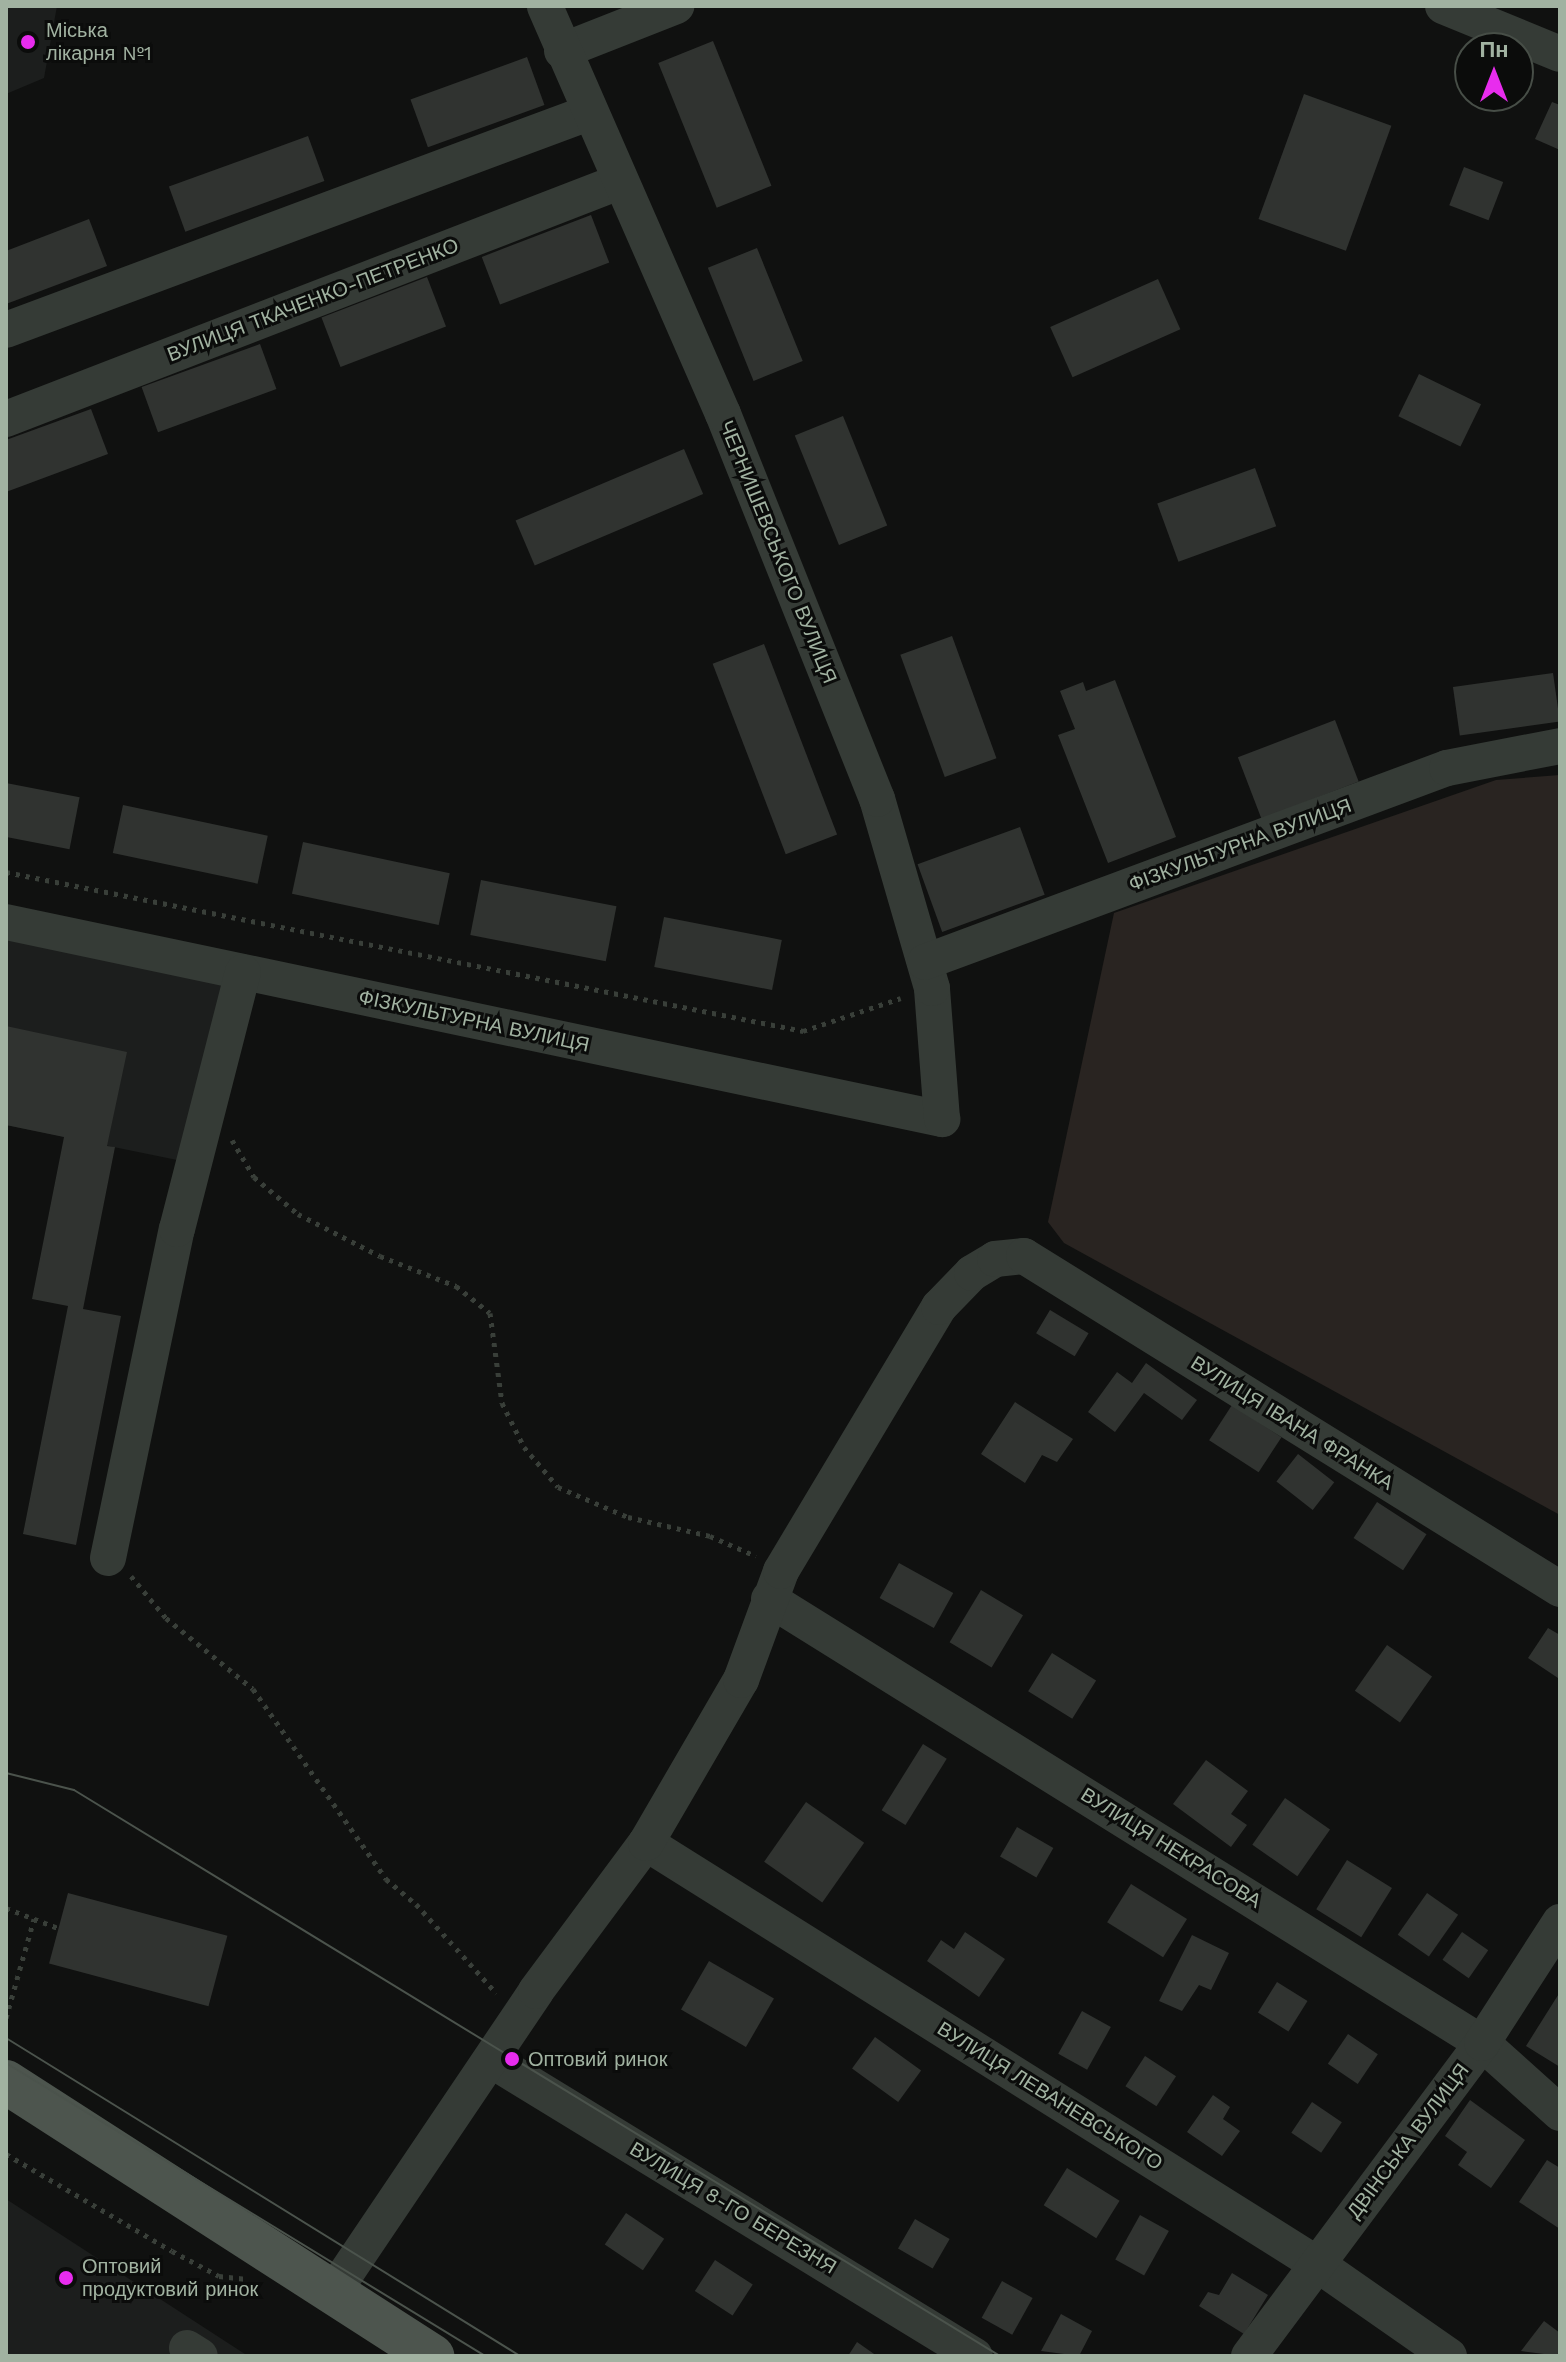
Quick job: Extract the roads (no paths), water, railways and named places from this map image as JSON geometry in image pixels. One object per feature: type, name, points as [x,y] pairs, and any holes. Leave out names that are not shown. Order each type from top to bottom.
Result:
[{"type":"main road","points":[[6,2082],[432,2356]]},
{"type":"street","name":"ЧЕРНИШЕВСЬКОГО ВУЛИЦЯ","points":[[545,6],[588,113],[723,414],[877,799],[928,975],[942,1119]]},
{"type":"street","points":[[562,51],[676,6]]},
{"type":"street","points":[[1443,6],[1560,54]]},
{"type":"street","points":[[6,330],[588,113]]},
{"type":"street","name":"ВУЛИЦЯ ТКАЧЕНКО-ПЕТРЕНКО","points":[[6,419],[619,182]]},
{"type":"street","name":"ФІЗКУЛЬТУРНА ВУЛИЦЯ","points":[[928,975],[1447,768],[1560,746]]},
{"type":"street","name":"ФІЗКУЛЬТУРНА ВУЛИЦЯ","points":[[6,922],[942,1119]]},
{"type":"street","points":[[108,1558],[177,1229],[243,972]]},
{"type":"street","name":"ВУЛИЦЯ ІВАНА ФРАНКА","points":[[775,1585],[939,1307],[972,1273],[995,1259],[1024,1256],[1560,1589]]},
{"type":"street","points":[[332,2294],[518,2018],[646,1843],[741,1680],[775,1585]]},
{"type":"street","name":"ВУЛИЦЯ НЕКРАСОВА","points":[[775,1585],[1482,2043],[1560,2113]]},
{"type":"street","name":"ВУЛИЦЯ ЛЕВАНЕВСЬКОГО","points":[[646,1843],[1317,2264],[1449,2356]]},
{"type":"street","name":"ДВІНСЬКА ВУЛИЦЯ","points":[[1249,2356],[1482,2043],[1560,1922]]},
{"type":"street","name":"ВУЛИЦЯ 8-ГО БЕРЕЗНЯ","points":[[491,2060],[975,2356]]},
{"type":"tram line","points":[[6,1773],[74,1790],[1000,2356]]},
{"type":"tram line","points":[[6,2038],[520,2356]]},
{"type":"tram line","points":[[6,2063],[485,2356]]},
{"type":"place","name":"Міська лікарня №1","points":[[28,42]]},
{"type":"place","name":"Оптовий ринок","points":[[512,2059]]},
{"type":"place","name":"Оптовий продуктовий ринок","points":[[66,2278]]}]
